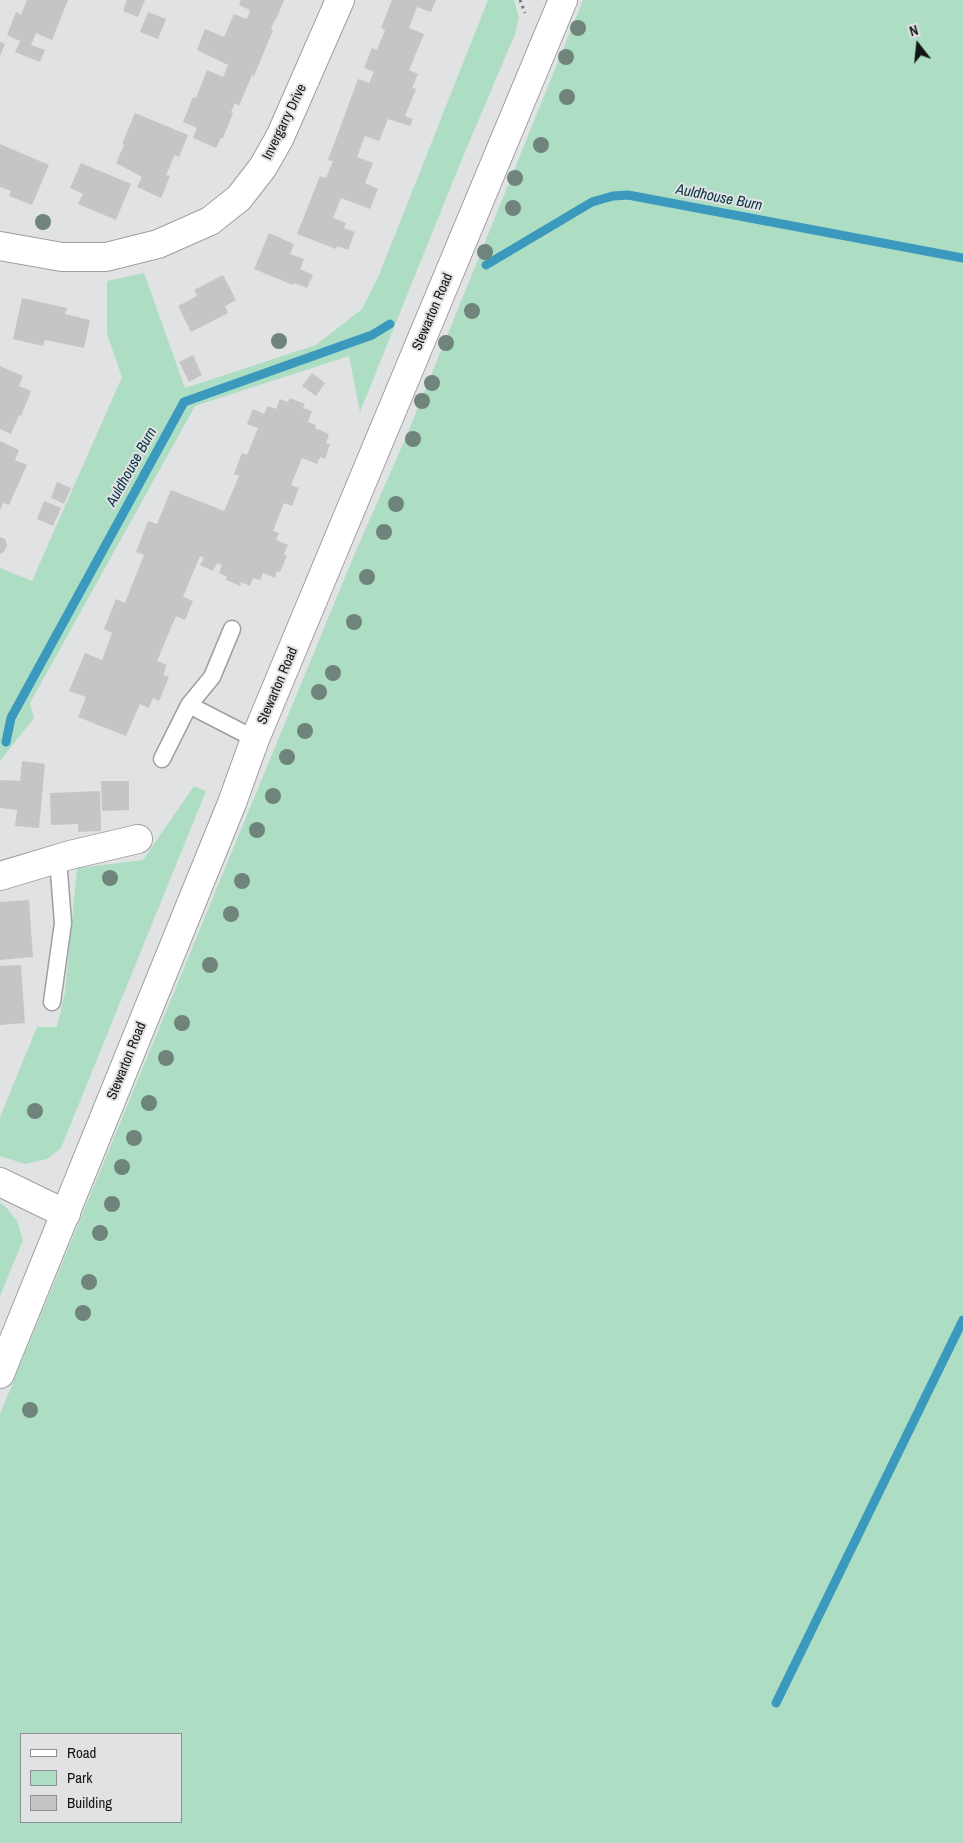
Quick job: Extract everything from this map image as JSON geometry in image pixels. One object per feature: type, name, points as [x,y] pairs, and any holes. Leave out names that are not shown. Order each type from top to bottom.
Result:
[{"type":"main road","name":"Invergarry Drive","points":[[0,246],[62,257],[106,257],[158,244],[210,221],[239,198],[263,167],[280,137],[340,0]]},
{"type":"main road","name":"Stewarton Road","points":[[0,1374],[232,802],[255,739],[563,0]]},
{"type":"main road","points":[[0,876],[138,839]]},
{"type":"main road","points":[[0,1182],[66,1214]]},
{"type":"lane","points":[[162,759],[189,705],[212,678],[232,629]]},
{"type":"lane","points":[[189,705],[255,739]]},
{"type":"lane","points":[[52,1002],[63,923],[58,859]]},
{"type":"green space","points":[[488,0],[514,0],[519,18],[515,34],[457,171],[360,412],[349,356],[195,406],[30,703],[34,718],[0,761],[0,568],[32,581],[122,377],[107,334],[107,281],[144,273],[185,388],[316,345],[362,309],[379,275]]},
{"type":"green space","points":[[583,0],[963,0],[963,1843],[0,1843],[0,1414],[355,553],[406,437]]},
{"type":"green space","points":[[194,786],[206,791],[61,1148],[47,1159],[25,1164],[0,1156],[0,1117],[37,1027],[57,1027],[65,992],[77,868],[143,860]]},
{"type":"green space","points":[[0,1203],[5,1206],[17,1221],[23,1240],[0,1296]]},
{"type":"building","points":[[27,0],[68,0],[52,40],[36,33],[31,45],[45,50],[40,62],[15,52],[20,41],[7,35],[16,12],[21,15]]},
{"type":"building","points":[[127,0],[145,0],[138,17],[123,11]]},
{"type":"building","points":[[241,0],[284,0],[254,76],[252,75],[239,106],[235,103],[223,138],[221,138],[216,148],[193,138],[197,128],[183,122],[193,97],[196,98],[207,70],[223,77],[228,65],[197,50],[205,29],[224,37],[234,14],[247,19],[250,10],[239,5]]},
{"type":"building","points":[[392,0],[436,0],[431,12],[417,7],[409,28],[424,34],[409,70],[418,74],[412,88],[416,89],[405,116],[413,119],[410,126],[388,119],[379,141],[365,136],[357,157],[373,163],[365,183],[378,189],[370,209],[341,198],[333,218],[346,223],[344,228],[355,232],[348,250],[337,246],[336,249],[297,234],[320,176],[326,178],[333,161],[328,160],[358,79],[369,83],[374,72],[364,68],[372,48],[377,50],[385,30],[381,28]]},
{"type":"building","points":[[148,12],[166,19],[158,39],[140,32]]},
{"type":"building","points":[[0,42],[5,44],[0,56]]},
{"type":"building","points":[[135,113],[188,135],[179,157],[174,155],[166,175],[170,176],[161,198],[137,187],[142,177],[116,163]]},
{"type":"building","points":[[0,144],[49,165],[32,205],[9,196],[11,191],[0,187]]},
{"type":"building","points":[[81,163],[131,184],[116,220],[78,204],[83,194],[70,188]]},
{"type":"building","points":[[269,233],[294,244],[290,254],[304,259],[300,269],[313,275],[307,288],[294,283],[293,285],[254,269]]},
{"type":"building","points":[[223,275],[236,300],[225,306],[228,313],[191,332],[178,306],[197,296],[194,290]]},
{"type":"building","points":[[22,298],[67,308],[65,314],[90,320],[84,348],[45,340],[43,346],[13,339]]},
{"type":"building","points":[[193,355],[202,375],[189,382],[179,362]]},
{"type":"building","points":[[0,366],[23,376],[19,386],[31,391],[11,434],[0,429]]},
{"type":"building","points":[[312,373],[325,383],[316,396],[302,386]]},
{"type":"building","points":[[290,398],[305,404],[303,408],[312,411],[308,422],[316,425],[315,428],[329,434],[326,443],[330,444],[325,459],[320,457],[317,464],[302,458],[291,485],[299,488],[292,506],[284,503],[273,531],[279,533],[276,540],[288,545],[284,554],[287,556],[280,572],[277,571],[275,578],[263,573],[260,580],[253,578],[250,586],[241,582],[240,586],[226,580],[227,577],[219,573],[222,565],[217,563],[213,571],[200,565],[204,558],[200,556],[183,597],[193,601],[185,620],[176,616],[157,661],[167,665],[163,675],[169,677],[159,701],[153,698],[149,708],[140,704],[126,736],[78,717],[86,697],[69,691],[85,653],[102,660],[112,633],[104,629],[116,599],[125,603],[144,555],[136,552],[148,521],[157,524],[171,490],[224,511],[239,476],[234,474],[242,453],[247,455],[258,428],[247,424],[253,409],[264,414],[268,406],[276,409],[280,399],[288,402]]},
{"type":"building","points":[[0,441],[19,450],[15,460],[27,465],[9,505],[3,503],[0,510]]},
{"type":"building","points":[[57,482],[71,488],[64,504],[51,498]]},
{"type":"building","points":[[44,501],[61,508],[53,526],[37,519]]},
{"type":"building","points":[[0,537],[5,539],[7,545],[4,552],[0,554]]},
{"type":"building","points":[[22,761],[45,764],[39,828],[15,826],[17,810],[0,808],[0,780],[20,781]]},
{"type":"building","points":[[101,781],[129,781],[129,810],[102,811]]},
{"type":"building","points":[[100,791],[101,831],[78,832],[78,824],[51,825],[50,793]]},
{"type":"building","points":[[29,900],[33,957],[0,960],[0,902]]},
{"type":"building","points":[[21,965],[25,1023],[0,1025],[0,966]]},
{"type":"waterway","name":"Auldhouse Burn","points":[[486,265],[592,202],[613,196],[628,195],[963,258]]},
{"type":"waterway","name":"Auldhouse Burn","points":[[6,742],[11,718],[184,402],[372,335],[390,324]]},
{"type":"waterway","points":[[776,1703],[963,1320]]}]
